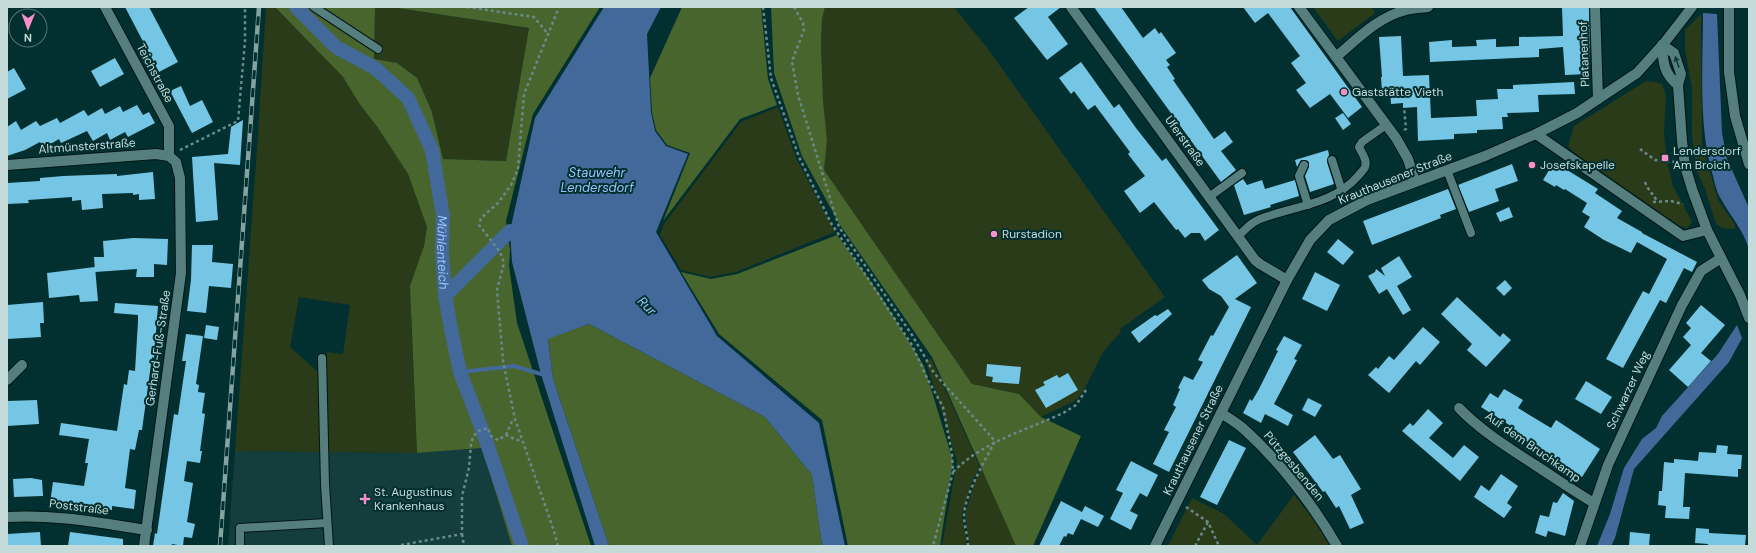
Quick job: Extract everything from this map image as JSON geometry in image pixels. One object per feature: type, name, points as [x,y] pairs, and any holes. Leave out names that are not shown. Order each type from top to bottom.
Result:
[{"type":"street","name":"Teichstraße","points":[[104,7],[169,126],[169,156]]},
{"type":"street","name":"Uferstraße","points":[[1071,7],[1209,197],[1260,264],[1287,280]]},
{"type":"street","points":[[1299,7],[1396,138],[1408,159],[1415,182]]},
{"type":"street","points":[[1336,56],[1382,20],[1406,10],[1428,7]]},
{"type":"street","name":"Platanenhof","points":[[1595,7],[1598,99]]},
{"type":"street","name":"Krauthausener Straße","points":[[1155,546],[1287,280],[1310,240],[1330,220],[1342,212],[1367,200],[1485,156],[1536,134],[1598,99],[1637,73],[1662,46],[1692,7]]},
{"type":"street","points":[[1729,7],[1729,72],[1735,116],[1749,164]]},
{"type":"street","points":[[1662,46],[1674,53],[1681,74],[1678,85],[1685,163],[1692,189],[1707,230],[1740,295],[1749,318]]},
{"type":"street","points":[[1536,134],[1683,236],[1707,230]]},
{"type":"street","name":"Altmünsterstraße","points":[[7,165],[156,154],[169,156]]},
{"type":"street","name":"Gerhard-Fuß-Straße","points":[[144,546],[181,273],[180,178],[176,162],[169,156]]},
{"type":"street","name":"Schwarzer Weg","points":[[1580,546],[1594,502],[1622,432],[1682,305],[1700,271],[1721,258]]},
{"type":"street","points":[[7,380],[22,365]]},
{"type":"street","name":"Auf dem Bruchkamp","points":[[1459,408],[1502,444],[1580,495],[1594,502]]},
{"type":"street","name":"Pützgesbenden","points":[[1221,412],[1245,430],[1271,456],[1324,523],[1337,546]]},
{"type":"street","name":"Poststraße","points":[[7,517],[34,515],[62,517],[147,530]]},
{"type":"lane","points":[[314,7],[378,49]]},
{"type":"lane","name":"Krauthausener Straße","points":[[1238,236],[1259,219],[1308,205],[1350,185],[1366,166],[1366,161],[1359,147],[1362,142],[1386,125]]},
{"type":"lane","points":[[1332,160],[1342,190]]},
{"type":"lane","points":[[1304,165],[1299,176],[1308,205]]},
{"type":"lane","points":[[1447,170],[1471,233]]},
{"type":"lane","points":[[1209,197],[1242,173]]},
{"type":"lane","points":[[322,358],[329,546]]},
{"type":"lane","points":[[240,546],[240,528],[327,523]]},
{"type":"path","points":[[169,156],[238,121],[245,41],[245,7]]},
{"type":"path","points":[[466,7],[534,17],[548,35]]},
{"type":"path","points":[[558,546],[554,528],[521,440],[503,361],[496,290],[504,263],[500,252],[479,225],[481,218],[498,203],[511,185],[518,169],[524,94],[559,7]]},
{"type":"path","points":[[763,7],[771,78],[799,157],[831,222],[912,345],[927,378],[943,407],[952,454],[953,472],[933,546]]},
{"type":"path","points":[[794,7],[803,24],[804,30],[792,61],[798,95],[839,227],[912,335],[934,373],[995,441]]},
{"type":"path","points":[[1396,138],[1406,128],[1404,108]]},
{"type":"path","points":[[1640,149],[1655,160],[1685,163]]},
{"type":"path","points":[[1644,182],[1647,189],[1653,194],[1657,201]]},
{"type":"path","points":[[1645,209],[1652,202],[1657,201],[1683,204]]},
{"type":"path","points":[[953,472],[964,461],[995,441],[1065,412],[1076,405],[1086,390]]},
{"type":"path","points":[[464,546],[462,534],[462,496],[469,468],[473,437],[478,431],[487,428],[495,439],[498,440],[506,435],[512,421],[515,419]]},
{"type":"path","points":[[506,435],[517,440],[521,440]]},
{"type":"path","points":[[968,546],[965,519],[966,508],[974,483],[995,441]]},
{"type":"path","points":[[1177,502],[1198,513],[1208,522],[1219,546]]},
{"type":"path","points":[[1195,546],[1208,522]]},
{"type":"path","points":[[401,545],[462,534]]},
{"type":"shaded area","points":[[266,7],[275,7],[343,77],[408,174],[427,227],[424,246],[418,266],[411,317],[417,453],[327,452],[327,352],[343,354],[350,305],[299,297],[290,347],[318,372],[320,452],[235,451]]},
{"type":"shaded area","points":[[375,7],[391,7],[529,28],[506,161],[443,159],[432,112],[374,59]]},
{"type":"shaded area","name":"Rurstadion","points":[[825,7],[954,7],[988,49],[1165,297],[1120,329],[1121,332],[1103,352],[1084,390],[1073,402],[1041,417],[1019,394],[972,384],[824,170],[827,140],[823,100],[821,44],[822,19]]},
{"type":"shaded area","points":[[1313,7],[1372,7],[1375,13],[1338,41]]},
{"type":"shaded area","points":[[1701,14],[1702,144],[1718,200],[1735,225],[1735,229],[1722,228],[1716,224],[1705,189],[1697,171],[1692,136],[1692,88],[1685,50],[1685,30]]},
{"type":"shaded area","points":[[1646,81],[1662,84],[1666,96],[1664,134],[1667,162],[1673,186],[1692,222],[1687,228],[1678,225],[1572,151],[1568,146],[1574,126]]},
{"type":"shaded area","points":[[778,107],[796,158],[835,232],[736,272],[710,277],[681,270],[660,235],[664,224],[741,122]]},
{"type":"shaded area","points":[[931,358],[980,467],[972,482],[962,514],[967,546],[942,546],[957,461],[926,362]]},
{"type":"shaded area","name":"St. Augustinus Krankenhaus","points":[[482,448],[512,546],[228,546],[235,451],[417,453]]},
{"type":"shaded area","points":[[982,468],[1016,546],[969,546],[965,514],[974,483]]},
{"type":"shaded area","points":[[1294,495],[1321,528],[1330,546],[1168,546],[1192,498],[1224,514],[1257,545]]},
{"type":"green space","points":[[275,7],[375,7],[374,59],[397,63],[417,78],[432,112],[443,159],[506,161],[529,28],[391,7],[600,7],[533,114],[506,221],[510,250],[509,266],[517,323],[591,546],[512,546],[482,448],[417,453],[410,286],[424,246],[427,227],[408,174],[343,77]]},
{"type":"green space","points":[[682,7],[761,7],[768,79],[777,105],[740,119],[663,221],[690,153],[667,145],[656,130],[652,112],[650,78]]},
{"type":"green space","points":[[771,7],[825,7],[822,19],[821,44],[823,100],[827,140],[824,170],[972,384],[1019,394],[1041,417],[1081,436],[1033,546],[1016,546],[932,357],[840,225],[802,156],[774,73]]},
{"type":"green space","points":[[837,235],[879,293],[924,366],[953,461],[940,546],[848,546],[822,420],[719,334],[681,272],[711,279],[737,274]]},
{"type":"green space","points":[[589,324],[765,417],[812,475],[822,546],[609,546],[553,379],[548,338]]},
{"type":"water","name":"Stauwehr Lendersdorf","points":[[604,7],[661,7],[647,34],[651,112],[655,131],[666,146],[688,154],[656,232],[717,336],[819,423],[845,546],[822,546],[812,475],[765,417],[589,324],[548,339],[553,379],[609,546],[595,546],[541,374],[512,262],[510,231],[535,118]]},
{"type":"water","points":[[1703,13],[1717,14],[1722,133],[1727,159],[1749,208],[1749,250],[1744,236],[1718,194],[1708,157],[1702,95]]},
{"type":"water","points":[[1737,325],[1742,338],[1729,362],[1634,469],[1615,538],[1611,546],[1597,546],[1610,514],[1624,468],[1642,439],[1656,428],[1662,416],[1718,354]]},
{"type":"building","points":[[125,7],[149,7],[178,62],[159,72]]},
{"type":"building","points":[[1029,7],[1061,7],[1048,17],[1068,44],[1047,60],[1014,18]]},
{"type":"building","points":[[1094,7],[1121,7],[1143,38],[1155,28],[1159,34],[1161,32],[1176,53],[1166,60],[1170,65],[1167,67],[1175,79],[1173,80],[1214,139],[1225,131],[1233,142],[1221,151],[1236,170],[1221,182]]},
{"type":"building","points":[[1243,7],[1290,7],[1362,107],[1348,118],[1330,94],[1310,108],[1296,90],[1306,83],[1291,63],[1300,56],[1268,13],[1255,23]]},
{"type":"building","points":[[1562,7],[1589,7],[1590,60],[1586,60],[1587,74],[1565,75],[1563,47],[1539,49],[1539,57],[1430,62],[1429,42],[1452,40],[1452,47],[1477,46],[1476,40],[1496,39],[1496,47],[1519,46],[1519,37],[1563,36]]},
{"type":"building","points":[[1401,36],[1403,76],[1429,75],[1431,118],[1477,116],[1476,100],[1498,99],[1497,89],[1513,89],[1513,85],[1574,82],[1575,94],[1538,95],[1539,112],[1507,113],[1508,117],[1502,117],[1503,129],[1477,130],[1477,133],[1454,134],[1454,139],[1418,141],[1417,107],[1403,108],[1403,103],[1391,104],[1390,90],[1382,91],[1379,37]]},
{"type":"building","points":[[115,58],[124,74],[100,87],[91,71]]},
{"type":"building","points":[[1081,62],[1114,108],[1119,104],[1162,161],[1166,158],[1219,230],[1205,241],[1200,233],[1191,233],[1185,238],[1178,229],[1176,230],[1154,202],[1140,213],[1124,191],[1145,176],[1128,154],[1130,152],[1095,105],[1088,110],[1074,91],[1071,94],[1059,78]]},
{"type":"building","points":[[14,68],[26,89],[7,99],[7,72]]},
{"type":"building","points":[[181,86],[190,106],[202,100],[213,122],[192,133],[170,91]]},
{"type":"building","points":[[137,105],[143,115],[149,112],[155,123],[128,137],[125,132],[110,140],[107,133],[93,141],[87,131],[61,143],[59,139],[44,148],[40,142],[25,150],[7,156],[7,127],[16,121],[21,130],[36,121],[40,126],[57,118],[60,123],[84,110],[88,116],[102,108],[105,114],[120,106],[123,112]]},
{"type":"building","points":[[1343,113],[1351,124],[1343,130],[1335,118]]},
{"type":"building","points":[[243,120],[240,165],[214,163],[218,220],[196,222],[192,157],[228,154],[231,127]]},
{"type":"building","points":[[1328,150],[1329,155],[1327,162],[1334,184],[1310,192],[1305,176],[1309,167],[1309,162],[1306,160],[1301,160],[1297,167],[1295,160]]},
{"type":"building","points":[[1554,162],[1598,189],[1595,193],[1622,211],[1617,218],[1697,262],[1692,272],[1684,268],[1666,303],[1660,300],[1623,368],[1606,359],[1643,291],[1649,294],[1667,259],[1637,242],[1631,253],[1604,240],[1584,227],[1590,217],[1582,212],[1587,203],[1565,189],[1564,190],[1556,185],[1555,187],[1543,180]]},
{"type":"building","points":[[1512,164],[1518,181],[1495,189],[1499,201],[1469,212],[1458,185]]},
{"type":"building","points":[[153,172],[155,199],[139,200],[139,194],[133,195],[133,193],[102,194],[103,208],[82,210],[81,200],[72,201],[72,197],[28,200],[29,203],[7,204],[7,183],[40,181],[40,178],[63,176],[117,174],[117,176]]},
{"type":"building","points":[[1243,179],[1247,185],[1262,180],[1265,189],[1295,180],[1299,196],[1270,205],[1271,207],[1244,215],[1234,185]]},
{"type":"building","points":[[1448,189],[1456,209],[1440,215],[1441,218],[1372,245],[1363,221]]},
{"type":"building","points":[[1509,207],[1513,217],[1500,222],[1496,213]]},
{"type":"building","points":[[133,238],[168,239],[167,265],[154,264],[154,277],[136,277],[137,269],[95,272],[94,257],[104,257],[103,241]]},
{"type":"building","points":[[1338,239],[1354,252],[1343,265],[1327,252]]},
{"type":"building","points":[[192,245],[213,245],[212,262],[233,264],[231,288],[209,286],[206,313],[187,311],[191,280]]},
{"type":"building","points":[[1237,255],[1257,283],[1235,299],[1251,307],[1169,472],[1153,464],[1169,432],[1164,430],[1176,407],[1173,405],[1180,389],[1178,388],[1184,376],[1193,380],[1203,362],[1198,360],[1211,335],[1213,336],[1229,307],[1221,296],[1209,289],[1202,280]]},
{"type":"building","points":[[1399,256],[1412,277],[1397,286],[1411,310],[1403,315],[1387,289],[1379,294],[1368,276],[1375,272],[1376,269],[1385,276],[1381,268]]},
{"type":"building","points":[[95,267],[98,301],[80,302],[79,295],[49,298],[47,273]]},
{"type":"building","points":[[1315,272],[1340,285],[1327,311],[1302,299]]},
{"type":"building","points":[[1505,280],[1512,288],[1504,296],[1496,288]]},
{"type":"building","points":[[1457,297],[1500,337],[1503,333],[1511,340],[1486,367],[1467,350],[1472,344],[1441,314]]},
{"type":"building","points":[[43,302],[44,323],[40,323],[41,337],[7,339],[7,305]]},
{"type":"building","points":[[115,303],[158,306],[154,358],[152,357],[142,430],[139,430],[135,450],[130,449],[125,488],[136,490],[134,509],[112,506],[112,510],[84,506],[78,506],[78,508],[50,503],[53,482],[84,486],[88,463],[85,463],[89,439],[59,435],[61,423],[117,431],[124,384],[127,385],[129,370],[135,371],[138,315],[114,313]]},
{"type":"building","points":[[1701,305],[1725,325],[1701,353],[1711,361],[1688,387],[1669,370],[1691,345],[1683,337],[1691,328],[1686,323]]},
{"type":"building","points":[[1168,309],[1172,314],[1139,343],[1131,332],[1155,315],[1157,316]]},
{"type":"building","points":[[206,325],[219,327],[217,340],[204,338]]},
{"type":"building","points":[[1423,327],[1440,342],[1420,365],[1416,361],[1389,393],[1368,375],[1376,367],[1378,369],[1389,356],[1394,360]]},
{"type":"building","points":[[186,334],[203,336],[196,384],[199,385],[198,392],[205,393],[202,413],[205,414],[200,451],[202,451],[200,463],[187,461],[184,481],[193,483],[187,522],[195,524],[192,538],[184,537],[183,546],[172,544],[172,546],[153,546],[155,533],[157,534],[174,414],[178,415],[186,361],[182,361]]},
{"type":"building","points":[[1284,336],[1302,345],[1294,359],[1297,360],[1274,404],[1293,415],[1288,426],[1265,414],[1261,423],[1243,413],[1250,399],[1252,401],[1259,389],[1278,351],[1276,350]]},
{"type":"building","points":[[987,364],[1021,367],[1019,384],[992,382],[993,377],[986,376]]},
{"type":"building","points":[[1068,373],[1078,390],[1046,408],[1035,390],[1045,385],[1043,382],[1057,375],[1059,378]]},
{"type":"building","points":[[1586,381],[1612,397],[1601,414],[1575,399]]},
{"type":"building","points":[[1504,389],[1523,400],[1518,408],[1551,428],[1556,420],[1600,449],[1582,477],[1511,431],[1514,428],[1481,407],[1490,393],[1498,398]]},
{"type":"building","points":[[1308,398],[1322,405],[1315,417],[1302,410]]},
{"type":"building","points":[[37,400],[39,424],[7,426],[7,401]]},
{"type":"building","points":[[1428,409],[1443,423],[1429,438],[1453,458],[1464,445],[1479,457],[1460,481],[1402,431],[1410,423],[1413,426]]},
{"type":"building","points":[[1315,435],[1333,459],[1340,455],[1361,489],[1351,495],[1364,523],[1350,529],[1339,506],[1336,508],[1325,491],[1323,492],[1293,452]]},
{"type":"building","points":[[1229,440],[1246,448],[1217,505],[1200,497]]},
{"type":"building","points":[[1717,445],[1728,446],[1727,454],[1742,455],[1741,469],[1738,469],[1738,477],[1685,473],[1683,507],[1690,507],[1689,519],[1665,518],[1666,506],[1658,505],[1659,491],[1662,491],[1664,462],[1674,463],[1674,459],[1698,461],[1699,452],[1716,453]]},
{"type":"building","points":[[1131,461],[1158,475],[1147,497],[1140,493],[1130,511],[1138,515],[1131,530],[1110,519],[1123,493],[1116,490]]},
{"type":"building","points":[[1501,474],[1518,486],[1507,503],[1512,507],[1504,518],[1474,497],[1481,485],[1489,491]]},
{"type":"building","points":[[31,478],[42,480],[43,496],[14,497],[13,479]]},
{"type":"building","points":[[1563,493],[1574,501],[1565,536],[1548,531],[1546,537],[1535,533],[1540,515],[1549,517],[1553,502],[1557,503]]},
{"type":"building","points":[[1061,501],[1082,512],[1085,506],[1104,516],[1098,527],[1081,519],[1073,535],[1068,533],[1066,537],[1064,536],[1059,546],[1039,546]]},
{"type":"building","points":[[1696,528],[1709,529],[1709,533],[1746,535],[1745,546],[1708,546],[1708,544],[1695,543]]},
{"type":"building","points":[[40,532],[41,546],[7,546],[7,534]]},
{"type":"building","points":[[70,532],[123,539],[123,546],[68,546]]},
{"type":"building","points":[[1630,532],[1650,534],[1649,546],[1629,546]]},
{"type":"waterway","name":"Mühlenteich","points":[[296,7],[336,47],[375,68],[408,98],[432,150],[443,216],[442,250],[445,296],[460,372],[483,432],[522,546]]},
{"type":"waterway","points":[[445,296],[510,231]]},
{"type":"waterway","points":[[460,372],[514,366],[541,374]]},
{"type":"railway","points":[[220,546],[259,7]]},
{"type":"place","name":"Gaststätte Vieth","points":[[1344,92]]},
{"type":"place","name":"Lendersdorf Am Broich","points":[[1665,158]]},
{"type":"place","name":"Josefskapelle","points":[[1532,165]]},
{"type":"place","name":"Rurstadion","points":[[994,234]]},
{"type":"place","name":"St. Augustinus Krankenhaus","points":[[365,499]]},
{"type":"water label","name":"Rur","points":[[647,306]]}]
